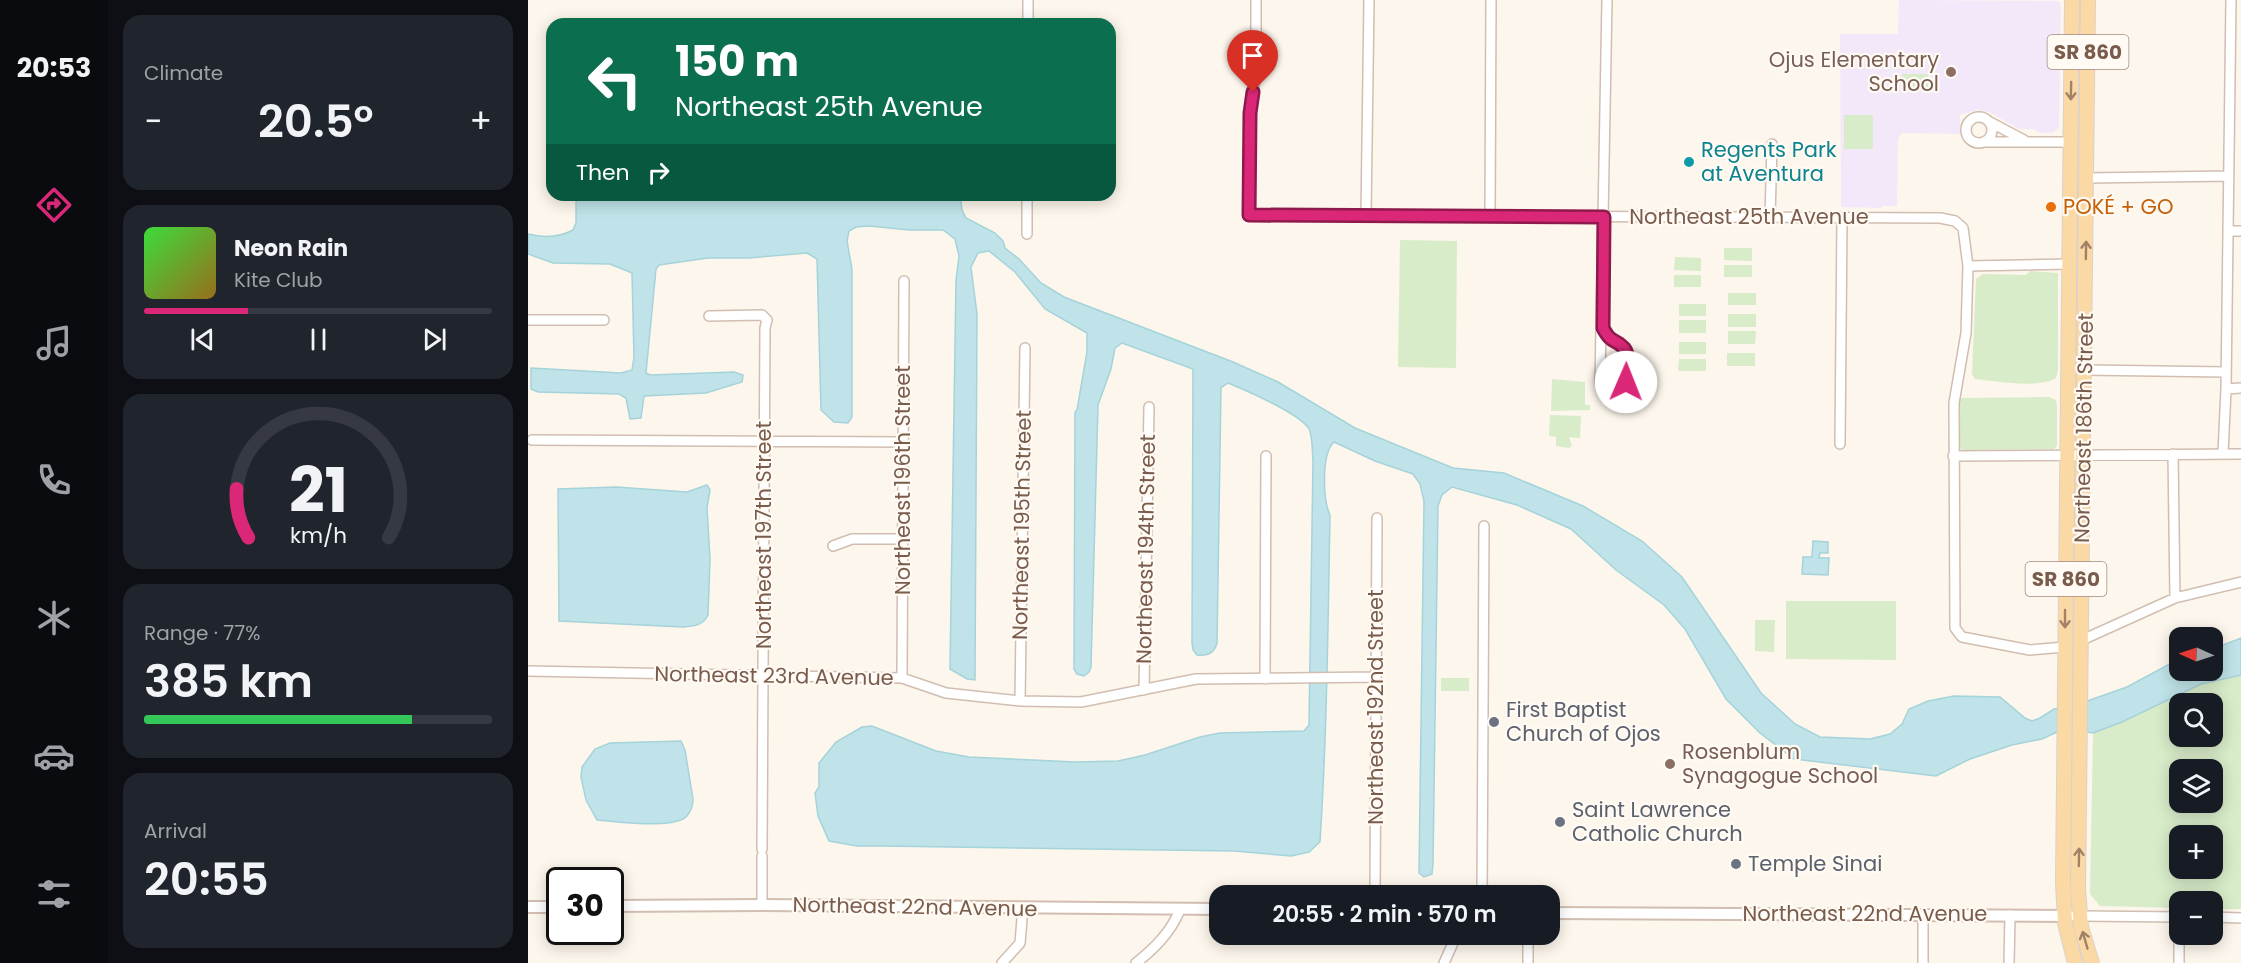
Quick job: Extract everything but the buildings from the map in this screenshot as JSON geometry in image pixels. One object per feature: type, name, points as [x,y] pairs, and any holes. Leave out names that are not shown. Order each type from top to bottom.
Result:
[{"type":"main road","name":"Northeast 186th Street","points":[[2072,0],[2064,916],[2075,963]]},
{"type":"main road","name":"Northeast 186th Street","points":[[2088,0],[2080,916],[2083,936],[2092,963]]},
{"type":"main road","points":[[2070,142],[2077,148],[2087,174]]},
{"type":"main road","points":[[2069,264],[2075,269],[2085,294]]},
{"type":"main road","points":[[2064,767],[2080,767]]},
{"type":"street","points":[[1028,0],[1028,18]]},
{"type":"street","name":"Northeast 25th Avenue","points":[[1256,0],[1256,73],[1251,104],[1249,215],[1940,218],[1952,220],[1964,231],[1968,266]]},
{"type":"street","points":[[1366,216],[1369,0]]},
{"type":"street","points":[[1490,216],[1491,0]]},
{"type":"street","points":[[1603,328],[1608,339],[1624,348],[1627,357],[1626,382],[1623,386],[1613,390],[1600,382],[1603,328],[1607,0]]},
{"type":"street","points":[[2223,453],[2226,388],[2231,0]]},
{"type":"street","points":[[2026,141],[1987,121],[1975,118],[1966,127],[1969,138],[1975,142],[2070,142]]},
{"type":"street","points":[[1983,142],[1991,132],[1987,121]]},
{"type":"street","points":[[1770,218],[1772,144]]},
{"type":"street","points":[[2087,174],[2229,176]]},
{"type":"street","points":[[1026,234],[1027,201]]},
{"type":"street","points":[[1840,444],[1842,218]]},
{"type":"street","points":[[2228,231],[2241,231]]},
{"type":"street","points":[[2065,647],[2030,650],[1962,637],[1955,628],[1953,456],[1954,403],[1966,333],[1968,266],[2069,264]]},
{"type":"street","name":"Northeast 196th Street","points":[[902,678],[904,281]]},
{"type":"street","name":"Northeast 197th Street","points":[[709,316],[762,315],[767,320],[765,328],[762,905]]},
{"type":"street","points":[[528,320],[604,320]]},
{"type":"street","name":"Northeast 195th Street","points":[[1020,701],[1024,348]]},
{"type":"street","points":[[2085,370],[2226,372]]},
{"type":"street","points":[[2226,388],[2241,388]]},
{"type":"street","name":"Northeast 194th Street","points":[[1144,690],[1149,407]]},
{"type":"street","points":[[532,440],[903,442]]},
{"type":"street","points":[[2173,454],[2175,598]]},
{"type":"street","points":[[1953,456],[2241,454]]},
{"type":"street","points":[[1265,679],[1266,456]]},
{"type":"street","name":"Northeast 192nd Street","points":[[1375,885],[1377,518]]},
{"type":"street","points":[[1482,885],[1484,526]]},
{"type":"street","points":[[833,546],[852,539],[903,539]]},
{"type":"street","points":[[2082,640],[2175,598],[2241,582]]},
{"type":"street","name":"Northeast 23rd Avenue","points":[[528,671],[902,678],[946,693],[1020,701],[1081,702],[1196,679],[1375,677]]},
{"type":"street","name":"Northeast 22nd Avenue","points":[[624,906],[1209,909]]},
{"type":"street","points":[[528,907],[546,907]]},
{"type":"street","points":[[1002,963],[1020,943],[1023,908]]},
{"type":"street","points":[[1136,963],[1157,947],[1175,922],[1180,910]]},
{"type":"street","name":"Northeast 22nd Avenue","points":[[1560,913],[2169,917]]},
{"type":"street","points":[[1923,915],[1923,963]]},
{"type":"street","points":[[2009,963],[2010,915]]},
{"type":"street","points":[[2223,917],[2241,918]]},
{"type":"street","points":[[1444,963],[1452,945]]},
{"type":"street","points":[[1528,945],[1528,963]]},
{"type":"street","points":[[2179,945],[2179,963]]},
{"type":"shaded area","name":"Ojus Elementary School","points":[[1899,0],[2059,1],[2061,7],[2059,128],[2052,133],[2019,129],[1989,112],[1977,110],[1960,115],[1960,134],[1902,133],[1898,139],[1897,206],[1841,207],[1840,34],[1898,34]]},
{"type":"green space","points":[[1902,74],[1928,74],[1928,89],[1902,89]]},
{"type":"green space","points":[[1844,115],[1873,115],[1873,149],[1844,149]]},
{"type":"green space","points":[[1400,240],[1457,241],[1456,368],[1398,367]]},
{"type":"green space","points":[[1724,248],[1752,248],[1752,261],[1724,260]]},
{"type":"green space","points":[[1675,257],[1701,258],[1701,271],[1674,270]]},
{"type":"green space","points":[[1724,265],[1752,265],[1752,277],[1724,277]]},
{"type":"green space","points":[[2030,271],[2058,273],[2058,371],[2056,378],[2028,384],[1975,379],[1972,374],[1976,279],[1983,274],[2026,275]]},
{"type":"green space","points":[[1674,275],[1701,275],[1701,287],[1674,287]]},
{"type":"green space","points":[[1728,293],[1756,293],[1756,305],[1728,305]]},
{"type":"green space","points":[[1679,304],[1706,304],[1706,316],[1679,316]]},
{"type":"green space","points":[[1728,314],[1756,314],[1756,327],[1728,327]]},
{"type":"green space","points":[[1679,320],[1706,320],[1706,333],[1679,333]]},
{"type":"green space","points":[[1728,331],[1756,331],[1755,344],[1728,344]]},
{"type":"green space","points":[[1679,342],[1706,342],[1706,354],[1679,354]]},
{"type":"green space","points":[[1727,353],[1755,353],[1755,366],[1727,366]]},
{"type":"green space","points":[[1679,359],[1706,359],[1706,371],[1678,371]]},
{"type":"green space","points":[[1552,379],[1585,382],[1585,405],[1590,405],[1590,410],[1551,411]]},
{"type":"green space","points":[[2049,397],[2056,400],[2057,406],[2057,446],[2054,449],[1963,450],[1957,447],[1960,398]]},
{"type":"green space","points":[[1550,415],[1581,416],[1580,438],[1569,437],[1572,446],[1569,448],[1556,446],[1556,437],[1549,436]]},
{"type":"green space","points":[[1786,601],[1896,601],[1896,660],[1786,659]]},
{"type":"green space","points":[[1755,620],[1775,620],[1774,652],[1755,651]]},
{"type":"green space","points":[[2241,675],[2241,909],[2223,909],[2223,891],[2169,891],[2169,908],[2100,906],[2090,894],[2093,733],[2169,699],[2169,747],[2223,747],[2223,693],[2182,693],[2201,684],[2223,681],[2223,679]]},
{"type":"green space","points":[[1441,678],[1469,678],[1469,691],[1441,691]]},
{"type":"water","points":[[576,201],[961,201],[966,218],[995,233],[1003,241],[1005,248],[1019,259],[1041,283],[1064,297],[1233,362],[1278,382],[1355,428],[1453,468],[1504,473],[1583,506],[1642,541],[1682,577],[1761,693],[1795,724],[1820,737],[1870,739],[1890,734],[1902,724],[1909,709],[1928,701],[1954,696],[2000,697],[2032,721],[2054,709],[2073,706],[2127,687],[2169,664],[2169,681],[2214,681],[2201,684],[2182,693],[2169,693],[2169,699],[2093,733],[2071,729],[2057,732],[2042,739],[2012,745],[1970,759],[1936,776],[1794,759],[1760,733],[1726,699],[1685,629],[1664,605],[1616,570],[1571,529],[1517,505],[1452,487],[1442,495],[1438,506],[1433,864],[1432,874],[1424,877],[1419,873],[1424,501],[1420,484],[1413,474],[1375,461],[1334,442],[1327,456],[1324,477],[1330,515],[1326,719],[1320,842],[1309,852],[1291,856],[1234,851],[857,846],[829,841],[818,816],[815,793],[819,787],[819,763],[836,742],[862,727],[872,726],[936,751],[969,757],[1076,762],[1118,761],[1220,733],[1304,731],[1309,725],[1313,461],[1309,429],[1295,416],[1259,397],[1228,383],[1221,388],[1217,643],[1210,654],[1197,655],[1192,643],[1193,369],[1122,343],[1115,348],[1111,369],[1098,405],[1091,667],[1084,676],[1077,674],[1074,669],[1075,412],[1087,352],[1087,333],[1045,309],[1015,272],[989,251],[978,253],[971,267],[977,314],[975,680],[967,679],[950,669],[956,280],[959,256],[955,239],[943,230],[909,230],[869,226],[856,227],[849,231],[847,241],[852,269],[852,417],[848,423],[834,422],[821,410],[817,259],[807,253],[748,258],[708,258],[659,265],[656,269],[646,373],[650,375],[734,372],[743,375],[742,382],[706,393],[644,396],[641,418],[630,419],[626,398],[619,394],[538,392],[531,389],[531,368],[621,373],[632,370],[634,357],[632,273],[610,264],[553,263],[528,254],[528,234],[551,236],[562,235],[573,230],[576,223]]},
{"type":"water","points":[[707,485],[710,490],[707,508],[710,559],[708,615],[703,621],[697,625],[683,627],[559,621],[558,489],[616,487],[687,492]]},
{"type":"water","points":[[1813,541],[1828,542],[1828,553],[1820,553],[1819,558],[1829,558],[1828,575],[1802,574],[1803,557],[1812,557]]},
{"type":"water","points":[[2241,638],[2241,675],[2223,679],[2223,645]]},
{"type":"water","points":[[681,741],[685,750],[693,799],[692,808],[687,816],[670,823],[658,824],[597,820],[586,800],[581,777],[582,767],[595,749],[610,743]]},
{"type":"place","name":"Ojus Elementary School","points":[[1951,72]]},
{"type":"place","name":"Regents Park at Aventura","points":[[1689,162]]},
{"type":"place","name":"POKÉ + GO","points":[[2051,207]]},
{"type":"place","name":"First Baptist Church of Ojos","points":[[1494,722]]},
{"type":"place","name":"Rosenblum Synagogue School","points":[[1670,764]]},
{"type":"place","name":"Saint Lawrence Catholic Church","points":[[1560,822]]},
{"type":"place","name":"Temple Sinai","points":[[1736,864]]},
{"type":"route","points":[[1253,92],[1250,113],[1249,215],[1604,217],[1603,328],[1608,339],[1624,348],[1627,357],[1626,382]]}]
